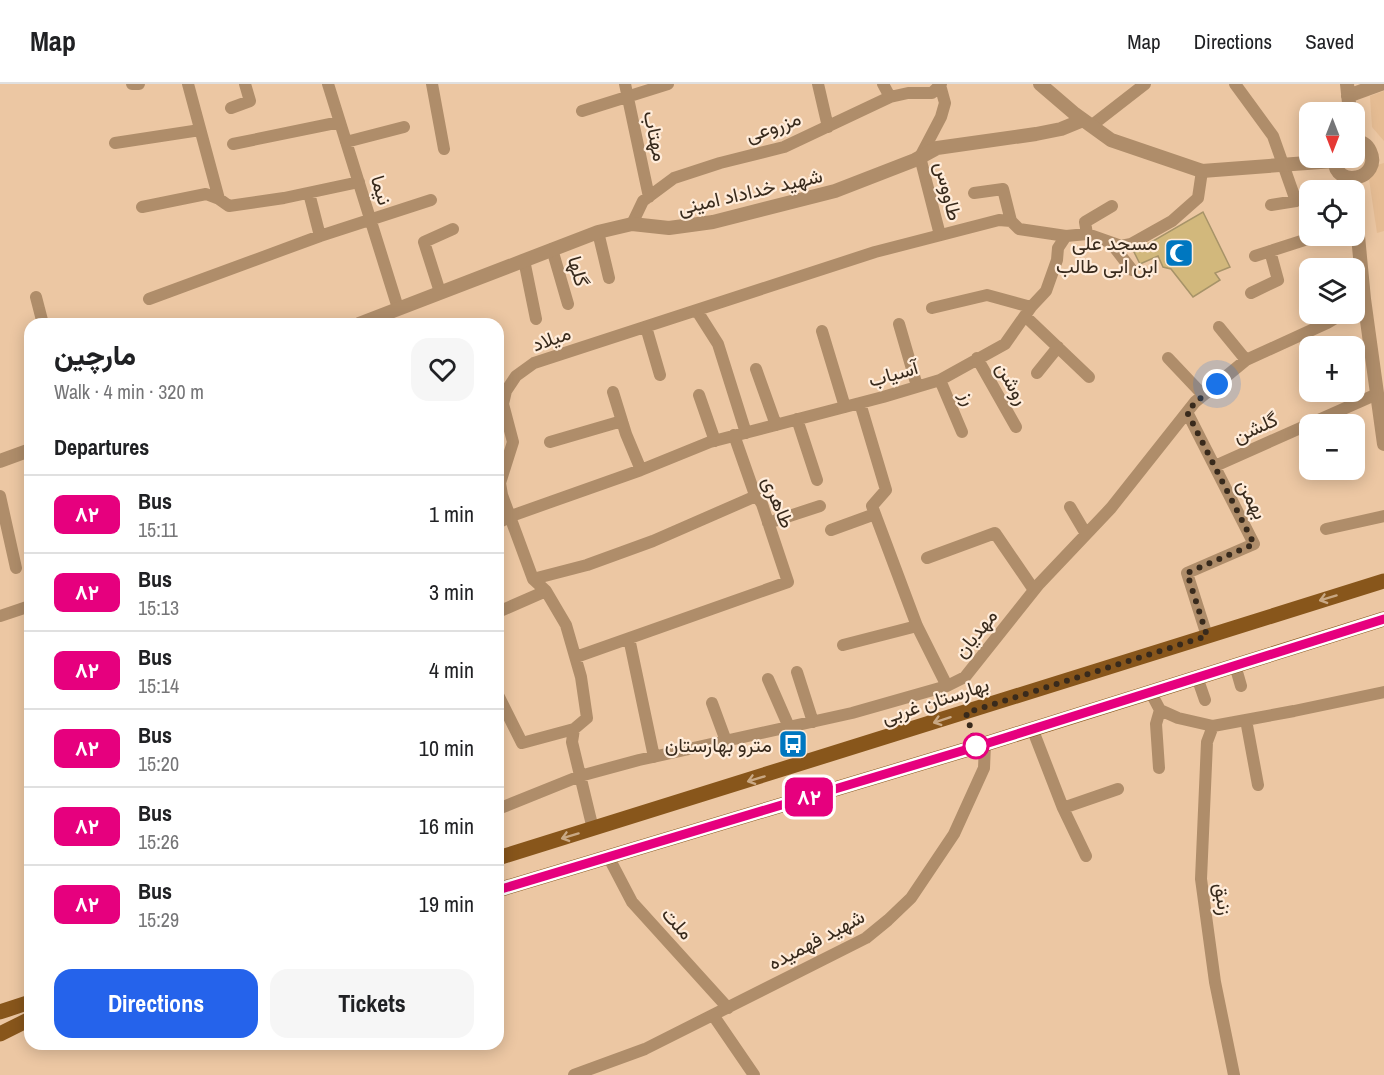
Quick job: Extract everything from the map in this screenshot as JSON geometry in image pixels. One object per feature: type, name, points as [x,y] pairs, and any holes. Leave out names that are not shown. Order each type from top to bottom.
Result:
[{"type":"main road","points":[[1378,583],[1384,567]]},
{"type":"main road","name":"بهارستان غربی","points":[[504,856],[1378,583]]},
{"type":"main road","points":[[504,888],[1379,623]]},
{"type":"main road","points":[[0,1012],[24,1004]]},
{"type":"main road","points":[[0,1036],[24,1022]]},
{"type":"main road","points":[[0,1036],[24,1031]]},
{"type":"street","points":[[132,84],[139,84]]},
{"type":"street","points":[[188,84],[219,199]]},
{"type":"street","points":[[231,108],[250,101],[245,84]]},
{"type":"street","name":"نیما","points":[[328,84],[398,308]]},
{"type":"street","points":[[432,84],[444,149]]},
{"type":"street","points":[[582,111],[626,90],[668,84]]},
{"type":"street","points":[[818,84],[828,127]]},
{"type":"street","points":[[883,84],[890,98]]},
{"type":"street","points":[[920,157],[945,103],[940,84]]},
{"type":"street","name":"مزروعی","points":[[632,224],[643,201],[674,178],[720,163],[784,147],[890,98],[908,93],[932,93],[940,84]]},
{"type":"street","points":[[1040,84],[1111,140],[1202,171],[1299,163]]},
{"type":"street","points":[[1087,123],[1145,84]]},
{"type":"street","points":[[1235,84],[1273,136],[1296,201],[1271,205]]},
{"type":"street","points":[[1348,90],[1381,84]]},
{"type":"street","name":"مهتاب","points":[[626,90],[649,197]]},
{"type":"street","points":[[233,144],[340,122]]},
{"type":"street","name":"شهید خداداد امینی","points":[[388,318],[398,308],[598,232],[632,224],[669,228],[713,222],[835,191],[937,148],[1036,134],[1087,123]]},
{"type":"street","points":[[346,142],[404,127]]},
{"type":"street","points":[[116,143],[200,130]]},
{"type":"street","points":[[1358,180],[1369,171],[1378,159],[1365,144]]},
{"type":"street","name":"طاووس","points":[[920,157],[940,235]]},
{"type":"street","points":[[1337,168],[1347,180]]},
{"type":"street","points":[[1066,236],[1087,234],[1121,246],[1131,244],[1172,221],[1198,198],[1202,171]]},
{"type":"street","points":[[142,207],[206,194],[229,206],[359,182]]},
{"type":"street","points":[[974,193],[1003,189],[1011,221]]},
{"type":"street","points":[[309,193],[320,236]]},
{"type":"street","points":[[149,299],[370,218],[431,200]]},
{"type":"street","points":[[1087,234],[1085,222],[1112,206]]},
{"type":"street","name":"میلاد","points":[[504,397],[516,376],[534,363],[875,252],[999,220],[1011,221],[1019,229],[1066,236]]},
{"type":"street","points":[[440,292],[424,242],[453,229]]},
{"type":"street","points":[[598,232],[609,278]]},
{"type":"street","name":"آسیاب","points":[[504,520],[715,441],[940,380],[1005,344],[1028,311],[1046,291],[1057,260],[1058,248],[1066,236]]},
{"type":"street","points":[[1255,256],[1299,242]]},
{"type":"street","points":[[1111,243],[1132,270]]},
{"type":"street","name":"گلها","points":[[552,249],[568,304]]},
{"type":"street","points":[[1251,293],[1278,280],[1270,251]]},
{"type":"street","points":[[524,260],[536,319]]},
{"type":"street","points":[[932,309],[987,295],[1028,311],[1058,347],[1089,377]]},
{"type":"street","points":[[36,297],[41,318]]},
{"type":"street","name":"طاهری","points":[[628,639],[788,582],[762,504],[756,496],[718,344],[697,311]]},
{"type":"street","points":[[899,324],[917,386]]},
{"type":"street","name":"مهدیان","points":[[504,807],[580,776],[654,757],[813,722],[947,686],[965,676],[1034,590],[1111,508],[1187,412],[1203,396],[1246,360],[1325,324]]},
{"type":"street","points":[[1363,324],[1384,444]]},
{"type":"street","points":[[646,327],[660,375]]},
{"type":"street","points":[[1219,327],[1246,360]]},
{"type":"street","points":[[822,331],[845,407]]},
{"type":"street","points":[[1037,373],[1058,347]]},
{"type":"street","name":"روشن","points":[[977,358],[1016,427]]},
{"type":"street","points":[[1168,358],[1203,396]]},
{"type":"street","points":[[756,369],[776,425]]},
{"type":"street","name":"رز","points":[[940,380],[962,432]]},
{"type":"street","points":[[613,393],[641,470]]},
{"type":"street","name":"گلشن","points":[[1215,466],[1377,394]]},
{"type":"street","points":[[699,396],[715,441]]},
{"type":"street","points":[[861,403],[886,490],[872,506],[917,626],[947,686]]},
{"type":"street","name":"بهمن","points":[[1187,412],[1254,544],[1187,573],[1207,636]]},
{"type":"street","name":"میلاد","points":[[504,414],[513,442],[504,470]]},
{"type":"street","points":[[797,419],[817,480]]},
{"type":"street","points":[[550,442],[622,421]]},
{"type":"street","points":[[0,461],[24,452]]},
{"type":"street","name":"میلاد","points":[[504,495],[533,579],[546,591],[566,625],[576,657],[587,718],[574,729],[572,742],[593,829]]},
{"type":"street","points":[[0,496],[16,568]]},
{"type":"street","points":[[533,579],[587,565],[653,540],[756,496]]},
{"type":"street","points":[[768,523],[820,506]]},
{"type":"street","points":[[1070,507],[1086,534]]},
{"type":"street","points":[[831,530],[875,514]]},
{"type":"street","points":[[1326,529],[1384,516]]},
{"type":"street","points":[[927,558],[995,533],[1034,590]]},
{"type":"street","points":[[504,609],[546,591]]},
{"type":"street","points":[[0,616],[24,608]]},
{"type":"street","points":[[843,645],[917,626]]},
{"type":"street","points":[[576,657],[628,639],[654,757]]},
{"type":"street","points":[[1235,665],[1241,686]]},
{"type":"street","points":[[797,672],[813,722]]},
{"type":"street","points":[[1197,677],[1204,700]]},
{"type":"street","points":[[768,679],[789,728]]},
{"type":"street","points":[[1150,691],[1160,710],[1178,718],[1212,726],[1384,692]]},
{"type":"street","points":[[712,703],[726,741]]},
{"type":"street","points":[[504,706],[522,743],[574,729]]},
{"type":"street","points":[[1159,768],[1156,724],[1160,710]]},
{"type":"street","points":[[1246,720],[1258,785]]},
{"type":"street","name":"زنبق","points":[[1212,726],[1206,742],[1201,879],[1215,982],[1234,1075]]},
{"type":"street","points":[[1032,728],[1063,808],[1086,856]]},
{"type":"street","name":"شهید فهمیده","points":[[574,1075],[645,1049],[866,938],[911,898],[954,834],[984,768],[985,744]]},
{"type":"street","points":[[1063,808],[1118,789]]},
{"type":"street","name":"ملت","points":[[609,858],[632,902],[728,1008]]},
{"type":"street","points":[[713,1015],[754,1075]]},
{"type":"shaded area","points":[[1384,91],[1384,141],[1372,127],[1370,96]]},
{"type":"shaded area","points":[[1384,163],[1384,231],[1377,233],[1369,179],[1377,165]]},
{"type":"building","name":"مسجد علی ابن ابی طالب","points":[[1203,212],[1230,267],[1215,273],[1220,280],[1193,297],[1171,269],[1163,267],[1158,256],[1140,264],[1134,252]]},
{"type":"bus line","name":"۸۲","points":[[504,888],[985,744],[1384,619]]},
{"type":"place","name":"مسجد علی ابن ابی طالب","points":[[1179,253]]},
{"type":"place","name":"مترو بهارستان","points":[[793,744]]},
{"type":"route","points":[[976,746],[966,713],[1207,636],[1187,573],[1254,544],[1187,412],[1217,384]]}]
